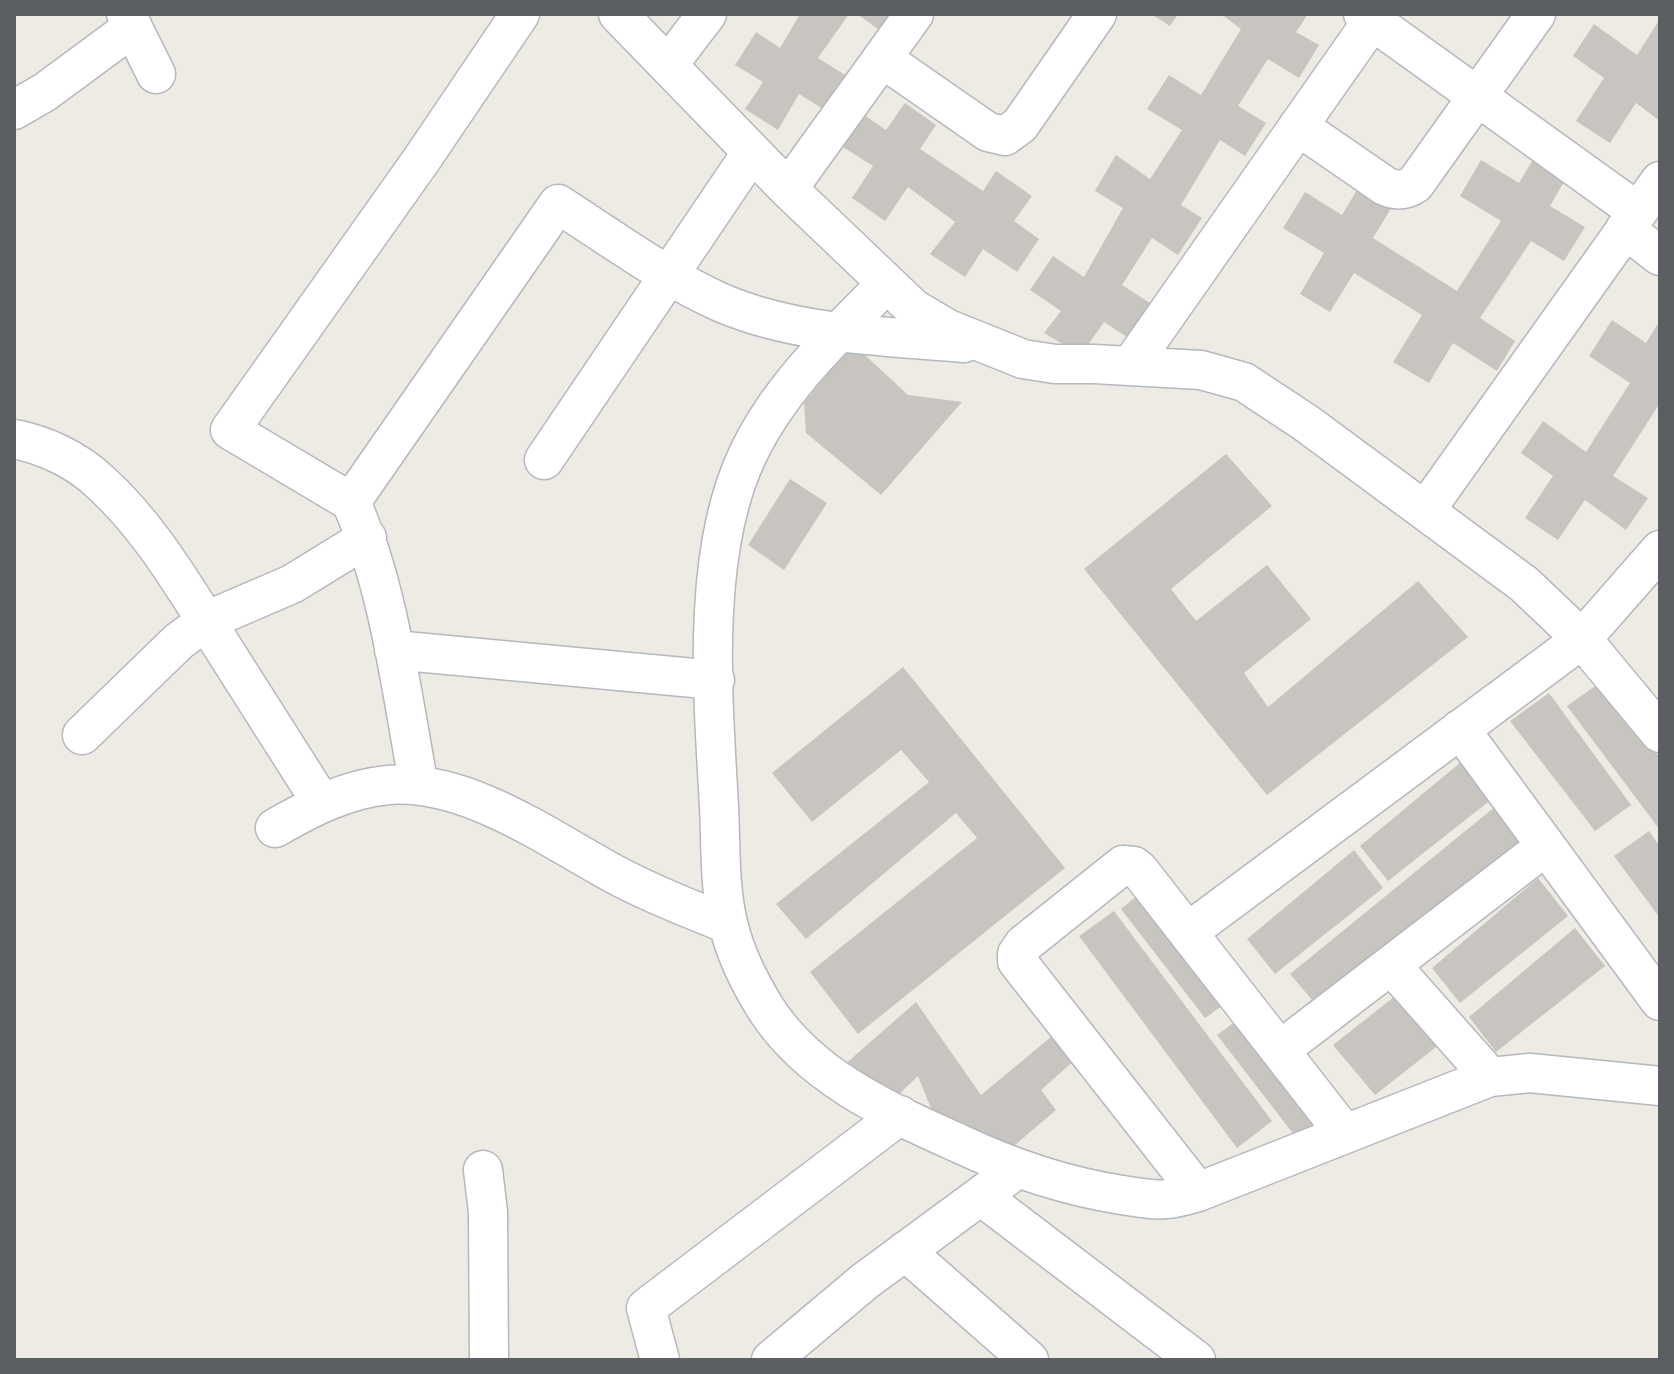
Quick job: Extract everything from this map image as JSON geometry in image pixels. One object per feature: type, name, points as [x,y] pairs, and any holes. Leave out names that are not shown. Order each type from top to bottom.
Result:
[{"type":"street","points":[[419,786],[394,650],[367,538],[351,502],[230,430],[413,172],[520,14]]},
{"type":"street","points":[[618,14],[788,189],[914,309],[948,329],[1023,359],[1055,364],[1201,370],[1244,382],[1306,423],[1524,584],[1582,639],[1660,733]]},
{"type":"street","points":[[668,65],[707,14]]},
{"type":"street","points":[[788,189],[914,14]]},
{"type":"street","points":[[883,59],[988,132],[1005,136],[1020,125],[1097,14]]},
{"type":"street","points":[[1298,126],[1385,186],[1401,190],[1415,184],[1536,14]]},
{"type":"street","points":[[1131,365],[1298,126],[1370,16],[1631,221],[1660,256]]},
{"type":"street","points":[[14,110],[45,92],[130,20],[156,74]]},
{"type":"street","points":[[544,460],[752,152]]},
{"type":"street","points":[[1425,511],[1660,181]]},
{"type":"street","points":[[351,502],[558,204],[670,276],[723,303],[778,321],[838,333],[986,345]]},
{"type":"street","points":[[886,284],[782,396],[749,452],[732,494],[716,584],[715,680],[720,826],[728,924],[734,944],[766,1010],[793,1043],[848,1088],[1017,1169],[1097,1191],[1154,1199],[1198,1192],[1490,1077],[1530,1073],[1660,1086]]},
{"type":"street","points":[[14,439],[55,453],[99,480],[167,561],[321,802]]},
{"type":"street","points":[[82,735],[179,641],[206,621],[292,584],[367,538]]},
{"type":"street","points":[[1188,932],[1582,639],[1660,550]]},
{"type":"street","points":[[394,650],[715,680]]},
{"type":"street","points":[[1460,729],[1660,1001]]},
{"type":"street","points":[[275,828],[321,802],[375,787],[440,789],[470,799],[530,827],[648,891],[728,924]]},
{"type":"street","points":[[1280,1050],[1546,846]]},
{"type":"street","points":[[1198,1192],[1020,966],[1017,954],[1024,944],[1123,865],[1139,870],[1345,1134]]},
{"type":"street","points":[[1391,965],[1490,1077]]},
{"type":"street","points":[[660,1360],[646,1308],[900,1115]]},
{"type":"street","points":[[794,1353],[865,1281],[1017,1169]]},
{"type":"street","points":[[483,1170],[488,1212],[489,1360]]},
{"type":"street","points":[[982,1197],[1196,1360]]},
{"type":"street","points":[[905,1251],[1029,1360]]},
{"type":"building","points":[[800,14],[849,14],[818,58],[853,80],[831,114],[799,94],[778,130],[745,109],[763,82],[735,65],[756,32],[780,48]]},
{"type":"building","points":[[857,14],[897,14],[885,34]]},
{"type":"building","points":[[1151,14],[1178,14],[1170,26]]},
{"type":"building","points":[[1221,14],[1308,14],[1296,32],[1319,45],[1299,78],[1268,59],[1238,106],[1266,123],[1245,156],[1220,140],[1181,205],[1202,218],[1178,255],[1152,238],[1122,285],[1150,303],[1130,339],[1104,322],[1081,355],[1044,333],[1061,311],[1030,290],[1053,256],[1084,277],[1123,208],[1095,191],[1116,155],[1150,179],[1182,130],[1147,109],[1169,75],[1201,95],[1241,29]]},
{"type":"building","points":[[1660,19],[1660,121],[1636,103],[1610,143],[1576,121],[1604,78],[1573,56],[1594,24],[1637,55]]},
{"type":"building","points":[[905,103],[936,125],[920,149],[983,191],[996,171],[1032,196],[1014,221],[1039,239],[1017,272],[983,249],[965,277],[930,254],[955,222],[908,187],[885,221],[852,198],[873,166],[838,144],[860,112],[886,130]]},
{"type":"building","points":[[1540,148],[1572,168],[1550,206],[1585,227],[1564,261],[1531,241],[1480,318],[1515,341],[1497,371],[1453,343],[1429,383],[1393,362],[1422,315],[1354,273],[1330,312],[1300,294],[1324,253],[1283,228],[1305,192],[1342,215],[1363,180],[1396,200],[1373,238],[1457,291],[1501,221],[1460,196],[1481,160],[1519,183]]},
{"type":"building","points":[[1612,320],[1646,343],[1660,320],[1660,403],[1613,476],[1648,498],[1626,530],[1585,500],[1558,540],[1525,518],[1553,476],[1521,453],[1543,421],[1586,452],[1630,383],[1589,356]]},
{"type":"building","points":[[852,343],[908,395],[962,402],[881,495],[806,433],[804,403]]},
{"type":"building","points":[[1226,454],[1272,506],[1171,589],[1196,621],[1267,565],[1311,619],[1244,673],[1268,707],[1418,581],[1468,637],[1267,795],[1084,569]]},
{"type":"building","points":[[790,479],[827,503],[784,570],[748,545]]},
{"type":"building","points":[[903,667],[1065,868],[858,1034],[810,972],[977,838],[956,813],[806,939],[776,904],[929,782],[901,750],[812,822],[772,773]]},
{"type":"building","points":[[1602,681],[1660,758],[1660,830],[1567,706]]},
{"type":"building","points":[[1549,693],[1631,805],[1595,831],[1510,721]]},
{"type":"building","points":[[1467,757],[1497,795],[1388,881],[1360,846]]},
{"type":"building","points":[[1496,806],[1522,839],[1319,1008],[1290,974]]},
{"type":"building","points":[[1649,831],[1660,847],[1660,918],[1614,856]]},
{"type":"building","points":[[1354,850],[1383,888],[1275,974],[1247,939]]},
{"type":"building","points":[[1538,878],[1568,916],[1460,1003],[1432,968]]},
{"type":"building","points":[[1144,890],[1229,1001],[1205,1018],[1121,909]]},
{"type":"building","points":[[1114,911],[1272,1121],[1237,1148],[1079,936]]},
{"type":"building","points":[[1575,928],[1605,966],[1496,1052],[1469,1017]]},
{"type":"building","points":[[1399,993],[1440,1044],[1375,1095],[1333,1045]]},
{"type":"building","points":[[916,1002],[981,1095],[1057,1032],[1077,1058],[1041,1090],[1056,1110],[1002,1156],[934,1116],[918,1076],[896,1097],[843,1066]]},
{"type":"building","points":[[1243,1016],[1326,1123],[1298,1140],[1217,1035]]}]
